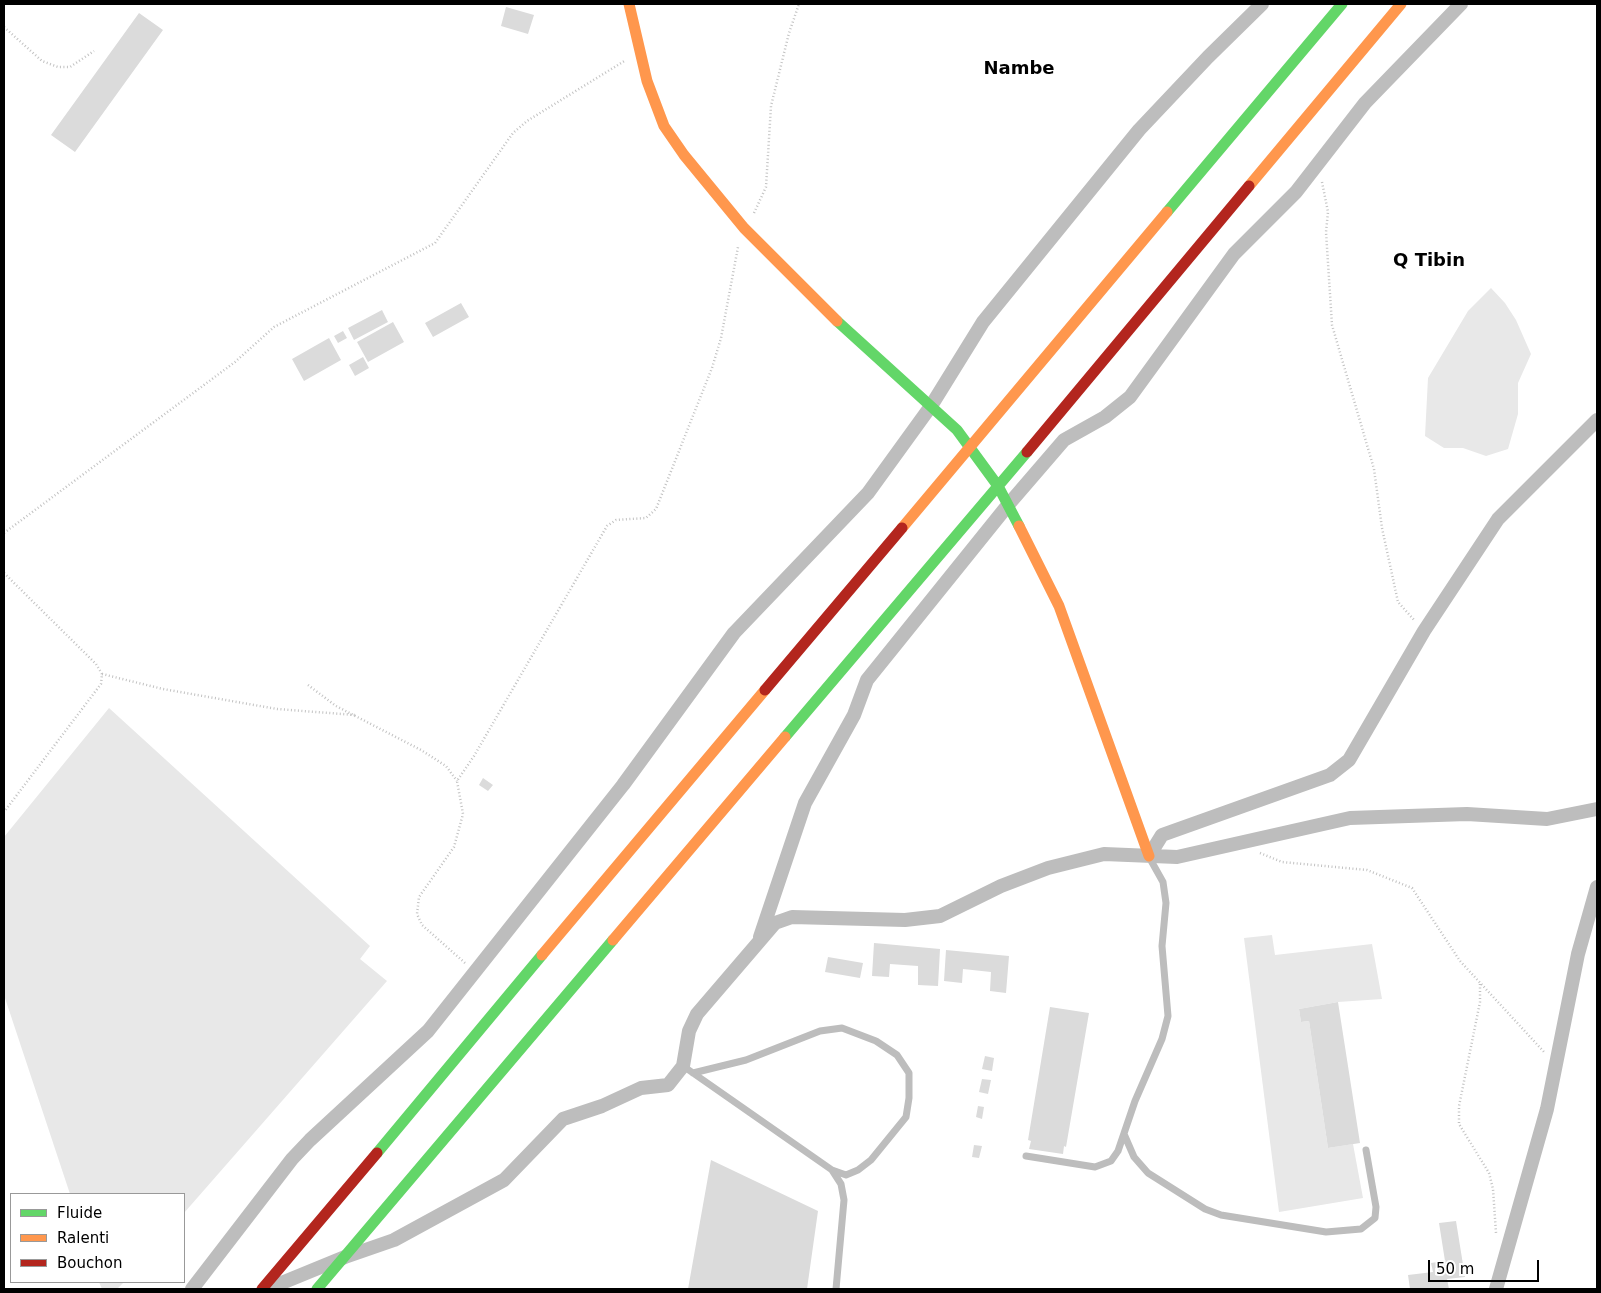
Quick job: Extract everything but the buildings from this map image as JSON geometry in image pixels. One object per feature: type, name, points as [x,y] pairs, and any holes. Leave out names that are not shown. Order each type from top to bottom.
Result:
[{"type":"main road","points":[[629,4],[647,81],[664,126],[684,155],[744,228],[808,294],[957,430],[998,486],[1059,606],[1149,856]]},
{"type":"main road","points":[[262,1289],[1342,4]]},
{"type":"main road","points":[[317,1289],[998,486],[1401,4]]},
{"type":"street","points":[[192,1289],[292,1159],[428,1030],[623,784],[734,633],[868,493],[931,406],[983,322],[1139,130],[1208,57],[1262,4]]},
{"type":"street","points":[[758,943],[805,803],[854,715],[868,680],[1008,505],[1064,440],[1104,417],[1130,397],[1234,254],[1296,192],[1365,102],[1461,4]]},
{"type":"street","points":[[1149,856],[1162,835],[1330,775],[1349,760],[1424,631],[1498,519],[1597,420]]},
{"type":"street","points":[[266,1289],[345,1257],[394,1240],[504,1180],[563,1118],[602,1106],[641,1088],[668,1085],[688,1070],[689,1031],[697,1014],[775,923],[792,917],[904,920],[940,916],[1001,886],[1048,868],[1104,854],[1177,857],[1350,818],[1467,814],[1547,818],[1597,809]]},
{"type":"street","points":[[1496,1289],[1547,1109],[1578,954],[1594,909],[1597,887]]},
{"type":"lane","points":[[1026,1156],[1095,1167],[1111,1161],[1118,1150],[1135,1101],[1162,1039],[1168,1016],[1162,946],[1166,903],[1163,882],[1149,856]]},
{"type":"lane","points":[[842,1028],[876,1041],[897,1055],[908,1072],[909,1098],[906,1117],[871,1160],[858,1170],[846,1175],[832,1170],[688,1070],[746,1060],[820,1031],[842,1028]]},
{"type":"lane","points":[[1124,1134],[1134,1157],[1148,1174],[1205,1209],[1221,1215],[1326,1232],[1361,1230],[1374,1218],[1376,1207],[1366,1150]]},
{"type":"lane","points":[[832,1170],[841,1184],[844,1200],[836,1289]]},
{"type":"path","points":[[457,781],[474,756],[608,526],[616,520],[646,518],[656,510],[712,368],[721,338],[740,238],[744,228],[760,204],[766,187],[771,106],[789,32],[799,4]]},
{"type":"path","points":[[4,27],[42,61],[58,67],[70,67],[94,50]]},
{"type":"path","points":[[4,533],[235,362],[274,327],[435,243],[513,132],[526,120],[640,52]]},
{"type":"path","points":[[1323,174],[1322,181],[1328,212],[1326,232],[1332,325],[1374,469],[1382,528],[1398,602],[1424,631]]},
{"type":"path","points":[[4,573],[96,664],[102,674],[101,684],[4,812]]},
{"type":"path","points":[[102,674],[163,689],[277,709],[356,716]]},
{"type":"path","points":[[308,685],[336,706],[421,750],[446,766],[457,781],[463,814],[454,848],[419,897],[417,914],[422,925],[475,972]]},
{"type":"path","points":[[1238,843],[1282,862],[1367,870],[1412,888],[1460,961],[1556,1065]]},
{"type":"path","points":[[1480,983],[1480,1002],[1459,1106],[1459,1124],[1489,1173],[1493,1189],[1496,1234]]},
{"type":"shaded area","points":[[1491,288],[1505,303],[1516,320],[1531,354],[1518,383],[1518,414],[1508,449],[1486,456],[1463,448],[1444,448],[1425,436],[1428,378],[1468,311]]},
{"type":"shaded area","points":[[109,708],[370,946],[360,959],[387,981],[185,1212],[185,1193],[70,1193],[4,995],[4,837]]},
{"type":"shaded area","points":[[1272,935],[1275,955],[1372,944],[1382,999],[1338,1002],[1299,1009],[1301,1022],[1309,1021],[1328,1148],[1353,1144],[1363,1198],[1279,1212],[1244,938]]},
{"type":"shaded area","points":[[99,1283],[123,1283],[117,1289],[102,1289]]},
{"type":"traffic: fast","points":[[1167,212],[1342,4]]},
{"type":"traffic: fast","points":[[837,321],[957,430],[998,486],[1019,526]]},
{"type":"traffic: fast","points":[[785,737],[1027,452]]},
{"type":"traffic: fast","points":[[317,1289],[613,940]]},
{"type":"traffic: fast","points":[[377,1153],[542,955]]},
{"type":"traffic: slow","points":[[629,4],[647,81],[664,126],[684,155],[744,228],[837,321]]},
{"type":"traffic: slow","points":[[1249,186],[1401,4]]},
{"type":"traffic: slow","points":[[902,528],[1167,212]]},
{"type":"traffic: slow","points":[[1019,526],[1059,606],[1149,856]]},
{"type":"traffic: slow","points":[[542,955],[765,690]]},
{"type":"traffic: slow","points":[[613,940],[785,737]]},
{"type":"traffic: jam","points":[[1027,452],[1249,186]]},
{"type":"traffic: jam","points":[[765,690],[902,528]]},
{"type":"traffic: jam","points":[[262,1289],[377,1153]]},
{"type":"district","name":"Nambe","points":[[1019,69]]},
{"type":"district","name":"Q Tibin","points":[[1429,261]]}]
